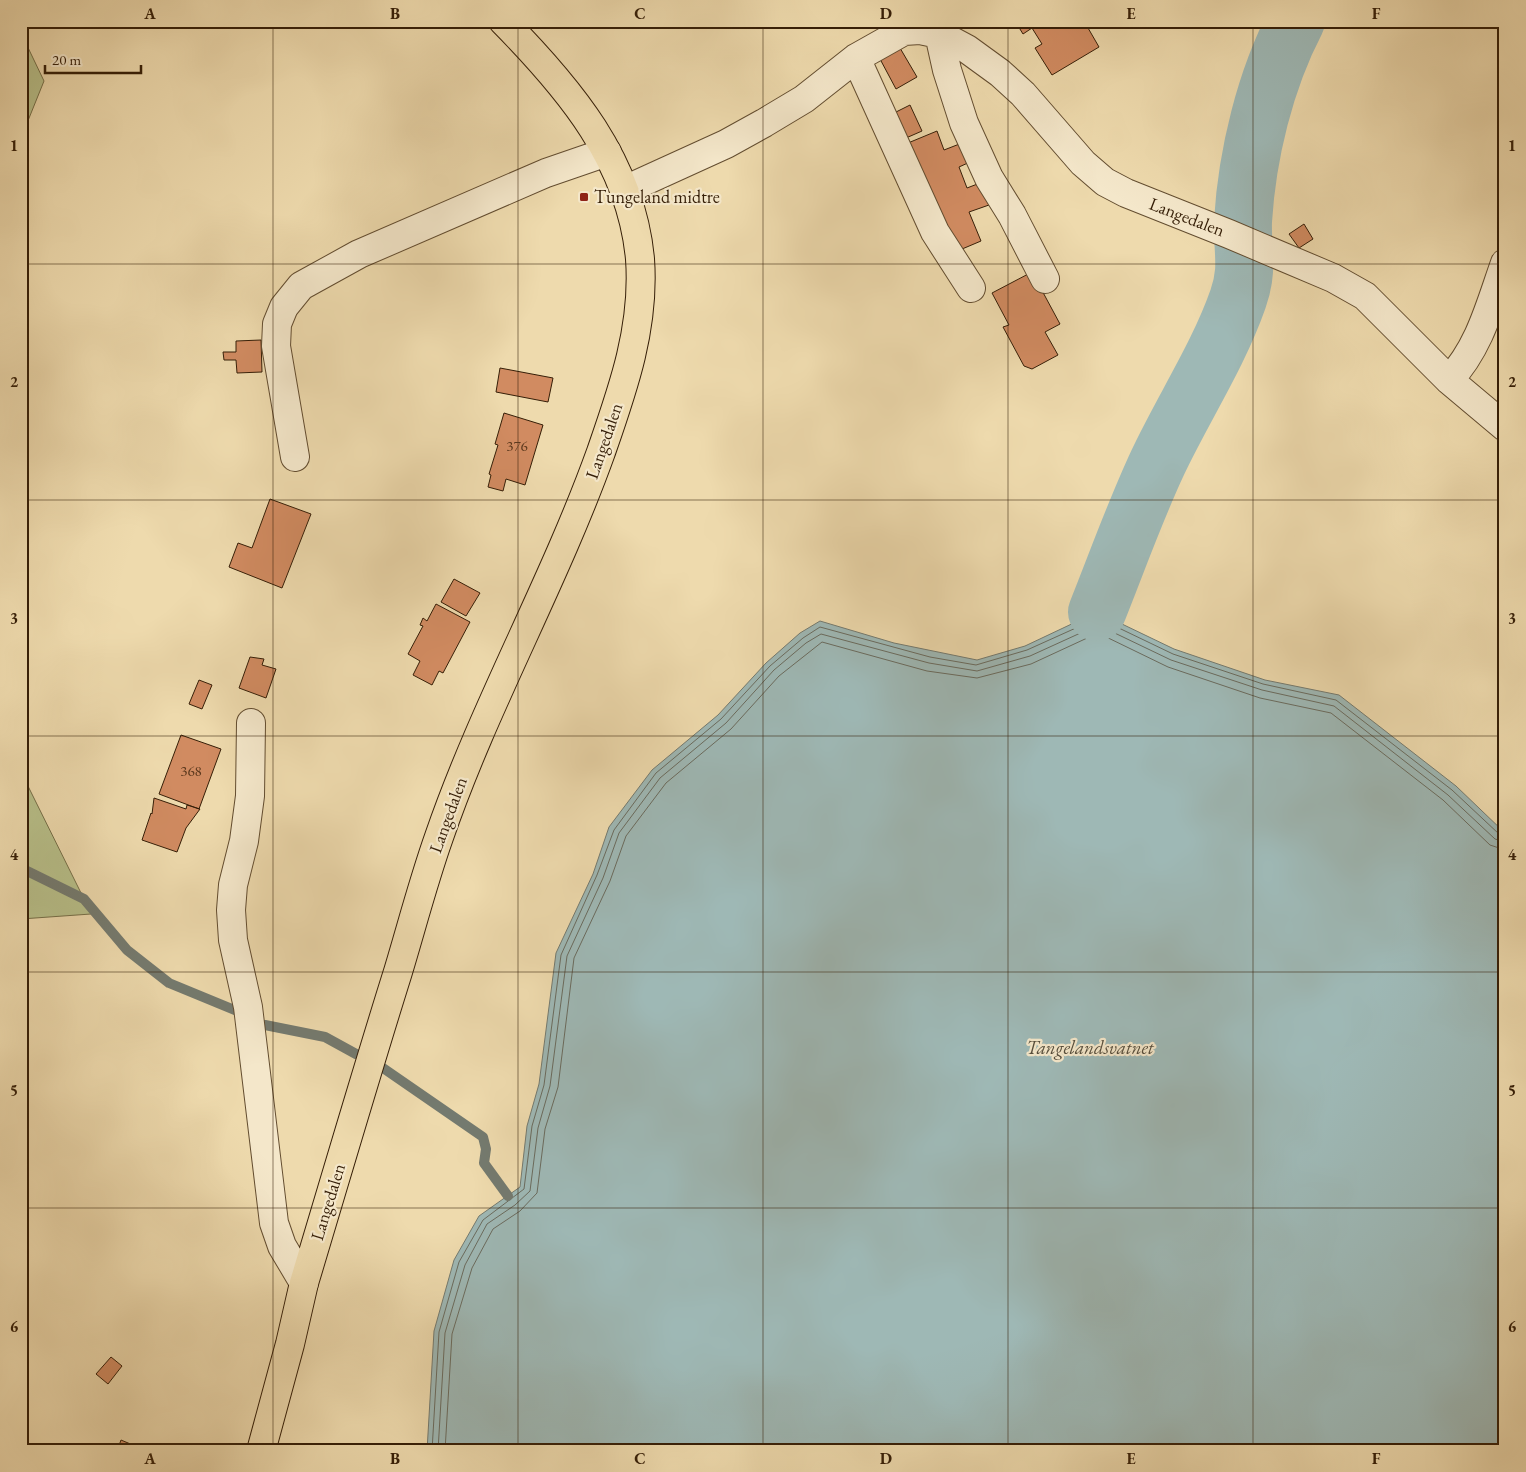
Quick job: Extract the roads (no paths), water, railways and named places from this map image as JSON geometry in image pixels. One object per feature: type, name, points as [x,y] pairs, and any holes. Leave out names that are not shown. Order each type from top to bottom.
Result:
[{"type":"main road","name":"Langedalen","points":[[261,1451],[290,1344],[304,1283],[438,838],[466,765],[529,628],[588,489],[632,357],[640,316],[640,257],[625,190],[607,152],[565,87],[503,21]]},
{"type":"lane","name":"Langedalen","points":[[625,190],[726,144],[764,123],[804,98],[856,58],[904,31],[920,30],[939,34],[967,49],[1000,73],[1024,94],[1083,163],[1105,182],[1126,193],[1333,278],[1364,296],[1449,380],[1505,427]]},
{"type":"lane","points":[[939,34],[947,70],[964,123],[989,178],[1012,215],[1045,279]]},
{"type":"lane","points":[[856,58],[935,232],[970,288]]},
{"type":"lane","points":[[296,457],[276,346],[277,324],[284,307],[302,286],[359,254],[546,173],[607,152]]},
{"type":"lane","points":[[1449,380],[1465,363],[1478,338],[1505,263]]},
{"type":"lane","points":[[251,723],[250,796],[244,841],[233,884],[231,910],[233,940],[248,1007],[274,1223],[282,1246],[304,1283]]},
{"type":"water","name":"Tangelandsvatnet","points":[[1097,612],[1174,649],[1265,680],[1339,695],[1456,786],[1505,833],[1505,1451],[427,1451],[434,1331],[454,1260],[479,1216],[520,1187],[527,1126],[539,1084],[556,953],[593,874],[609,827],[652,770],[718,715],[766,663],[800,633],[820,621],[894,643],[977,660],[1025,646]]},
{"type":"waterway","points":[[1097,612],[1150,480],[1221,341],[1238,299],[1244,269],[1243,221],[1253,144],[1275,68],[1296,21]]},
{"type":"waterway","points":[[21,868],[84,899],[127,950],[169,983],[237,1011]]},
{"type":"waterway","points":[[265,1025],[325,1037],[356,1054]]},
{"type":"waterway","points":[[383,1068],[483,1137],[486,1149],[484,1163],[508,1196]]},
{"type":"place","name":"Tungeland midtre","points":[[584,197]]}]
